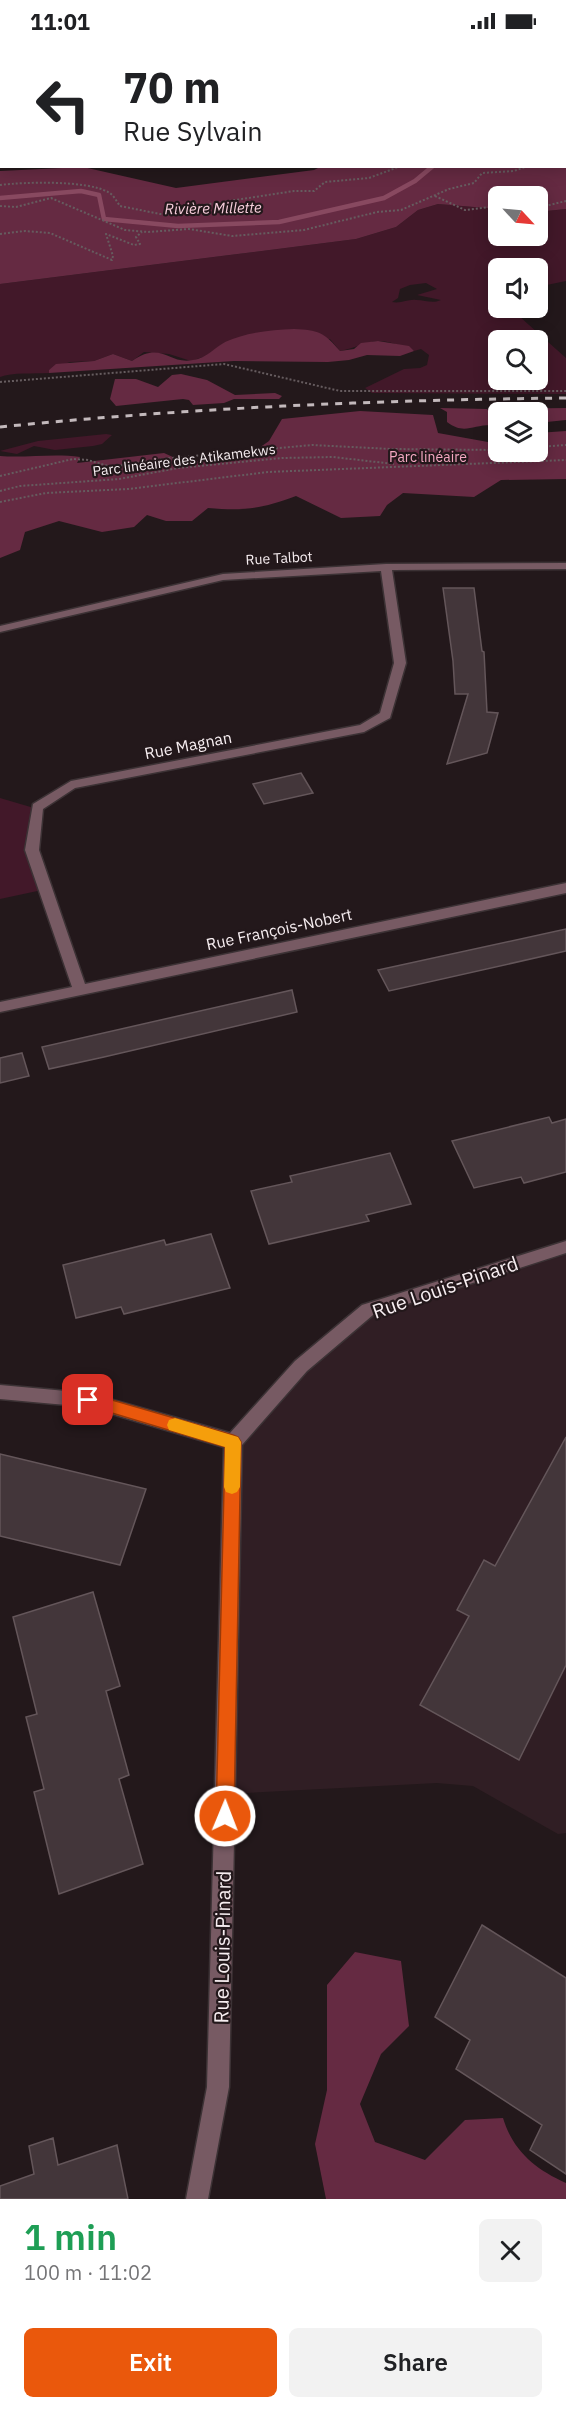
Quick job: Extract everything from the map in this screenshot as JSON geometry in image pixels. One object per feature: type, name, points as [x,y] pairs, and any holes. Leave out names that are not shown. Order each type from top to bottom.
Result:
[{"type":"street","name":"Rue Talbot","points":[[0,629],[223,577],[386,567],[566,566]]},
{"type":"street","name":"Rue Magnan","points":[[80,989],[32,849],[37,807],[71,785],[364,728],[386,715],[400,663],[386,567]]},
{"type":"street","name":"Rue François-Nobert","points":[[0,1006],[566,888]]},
{"type":"street","name":"Rue Louis-Pinard","points":[[197,2199],[219,2087],[233,1442],[301,1366],[368,1310],[566,1247]]},
{"type":"street","points":[[0,1392],[88,1400],[233,1442]]},
{"type":"path","points":[[0,185],[45,182],[72,184],[109,192],[120,206],[135,210],[181,214],[203,205],[294,191],[314,191],[325,182],[369,178],[385,173],[391,168]]},
{"type":"path","points":[[0,206],[16,207],[51,198],[125,230],[189,229],[232,236],[304,230],[377,212],[401,210],[449,189],[474,183],[482,173],[514,171],[522,168]]},
{"type":"path","points":[[435,196],[465,210],[488,208]]},
{"type":"path","points":[[548,205],[566,201]]},
{"type":"path","points":[[0,234],[39,230],[50,232],[112,260],[113,256],[106,234],[134,245],[140,244],[136,237],[143,231]]},
{"type":"path","points":[[0,382],[224,363],[340,391],[566,391]]},
{"type":"path","points":[[0,476],[73,459],[88,460],[111,467],[161,459],[312,445],[488,450]]},
{"type":"path","points":[[548,446],[566,445]]},
{"type":"path","name":"Parc linéaire des Atikamekws","points":[[0,490],[20,486],[118,479],[178,468],[282,458],[333,458],[407,466]]},
{"type":"path","name":"Parc linéaire des Atikamekws","points":[[0,502],[46,493],[128,489],[267,472],[566,460]]},
{"type":"shaded area","points":[[438,204],[488,208],[488,246],[548,246],[548,211],[566,209],[566,281],[548,285],[548,258],[488,258],[488,318],[521,318],[535,330],[488,330],[488,390],[548,390],[548,342],[566,358],[566,394],[372,393],[365,388],[404,369],[427,365],[429,355],[421,349],[414,351],[381,341],[340,351],[330,339],[225,342],[206,356],[191,361],[169,354],[144,352],[132,361],[113,354],[94,361],[70,362],[49,370],[49,373],[0,377],[0,284],[356,239],[396,227],[418,210]],"holes":[[[426,283],[437,289],[417,295],[441,300],[435,302],[413,300],[392,302],[398,298],[400,289],[410,285]]]},
{"type":"shaded area","points":[[112,435],[102,444],[93,446],[55,450],[34,446],[17,454],[0,451],[38,441]]},
{"type":"shaded area","points":[[0,798],[34,808],[42,890],[0,899]]},
{"type":"shaded area","points":[[566,1247],[566,1833],[558,1834],[473,1786],[437,1783],[225,1794],[233,1442],[368,1310]]},
{"type":"green space","points":[[87,168],[176,188],[318,168],[566,168],[566,209],[548,211],[548,186],[488,186],[488,208],[438,204],[418,210],[396,227],[356,239],[0,284],[0,171]]},
{"type":"green space","points":[[294,329],[320,333],[340,351],[354,349],[361,343],[378,341],[409,346],[414,351],[400,356],[367,355],[328,362],[234,361],[49,373],[49,370],[56,364],[94,361],[113,354],[132,361],[151,353],[164,354],[184,361],[193,360],[206,355],[225,342],[242,336]]},
{"type":"green space","points":[[181,374],[207,380],[235,395],[275,393],[282,396],[279,399],[234,399],[224,403],[193,405],[189,400],[183,399],[116,406],[110,399],[115,379],[136,379],[158,387],[172,375]]},
{"type":"green space","points":[[440,408],[487,409],[488,425],[458,428],[447,422],[447,412]]},
{"type":"green space","points":[[548,408],[566,408],[566,420],[548,422]]},
{"type":"green space","name":"Parc linéaire","points":[[360,411],[433,415],[438,433],[488,442],[488,462],[548,462],[548,432],[566,431],[566,479],[501,480],[474,497],[403,493],[387,505],[380,516],[341,518],[296,496],[253,508],[208,508],[192,521],[166,521],[147,515],[134,527],[102,532],[59,521],[25,532],[20,550],[0,558],[0,456],[80,457],[77,463],[164,453],[184,462],[246,457],[269,441],[282,419]]},
{"type":"green space","points":[[355,1952],[401,1961],[409,2026],[381,2054],[360,2104],[375,2142],[425,2160],[465,2120],[503,2118],[513,2140],[527,2158],[544,2172],[566,2183],[566,2199],[326,2199],[315,2144],[327,2090],[327,1985]]},
{"type":"building","points":[[443,588],[474,588],[482,651],[484,652],[487,712],[498,713],[487,753],[447,764],[468,694],[455,694]]},
{"type":"building","points":[[301,773],[313,793],[264,804],[253,784]]},
{"type":"building","points":[[566,929],[566,951],[389,991],[378,970]]},
{"type":"building","points":[[292,990],[297,1012],[104,1057],[49,1069],[42,1047]]},
{"type":"building","points":[[22,1053],[29,1076],[0,1083],[0,1058]]},
{"type":"building","points":[[549,1117],[552,1123],[566,1119],[566,1172],[524,1183],[521,1177],[474,1188],[452,1141]]},
{"type":"building","points":[[390,1153],[411,1204],[366,1215],[369,1221],[269,1244],[251,1191],[292,1182],[290,1176]]},
{"type":"building","points":[[211,1234],[230,1288],[124,1314],[121,1307],[76,1318],[63,1265],[164,1240],[166,1245]]},
{"type":"building","points":[[566,1437],[566,1665],[519,1760],[420,1705],[469,1616],[457,1610],[484,1560],[495,1566]]},
{"type":"building","points":[[0,1454],[146,1489],[120,1565],[0,1536]]},
{"type":"building","points":[[93,1592],[120,1686],[106,1691],[129,1775],[119,1779],[143,1864],[59,1894],[34,1792],[44,1789],[26,1717],[37,1714],[13,1617]]},
{"type":"building","points":[[482,1925],[566,1978],[566,2174],[530,2150],[542,2125],[456,2069],[470,2040],[435,2017]]},
{"type":"building","points":[[53,2138],[58,2165],[117,2145],[128,2199],[0,2199],[0,2186],[34,2174],[29,2146]]},
{"type":"waterway","name":"Rivière Millette","points":[[0,198],[81,191],[99,195],[104,219],[178,226],[279,222],[384,198],[415,181],[431,168]]},
{"type":"railway","points":[[0,427],[283,406],[566,398]]},
{"type":"slow traffic","points":[[175,1425],[233,1442],[232,1487]]},
{"type":"route","points":[[88,1400],[233,1442],[225,1816]]}]
